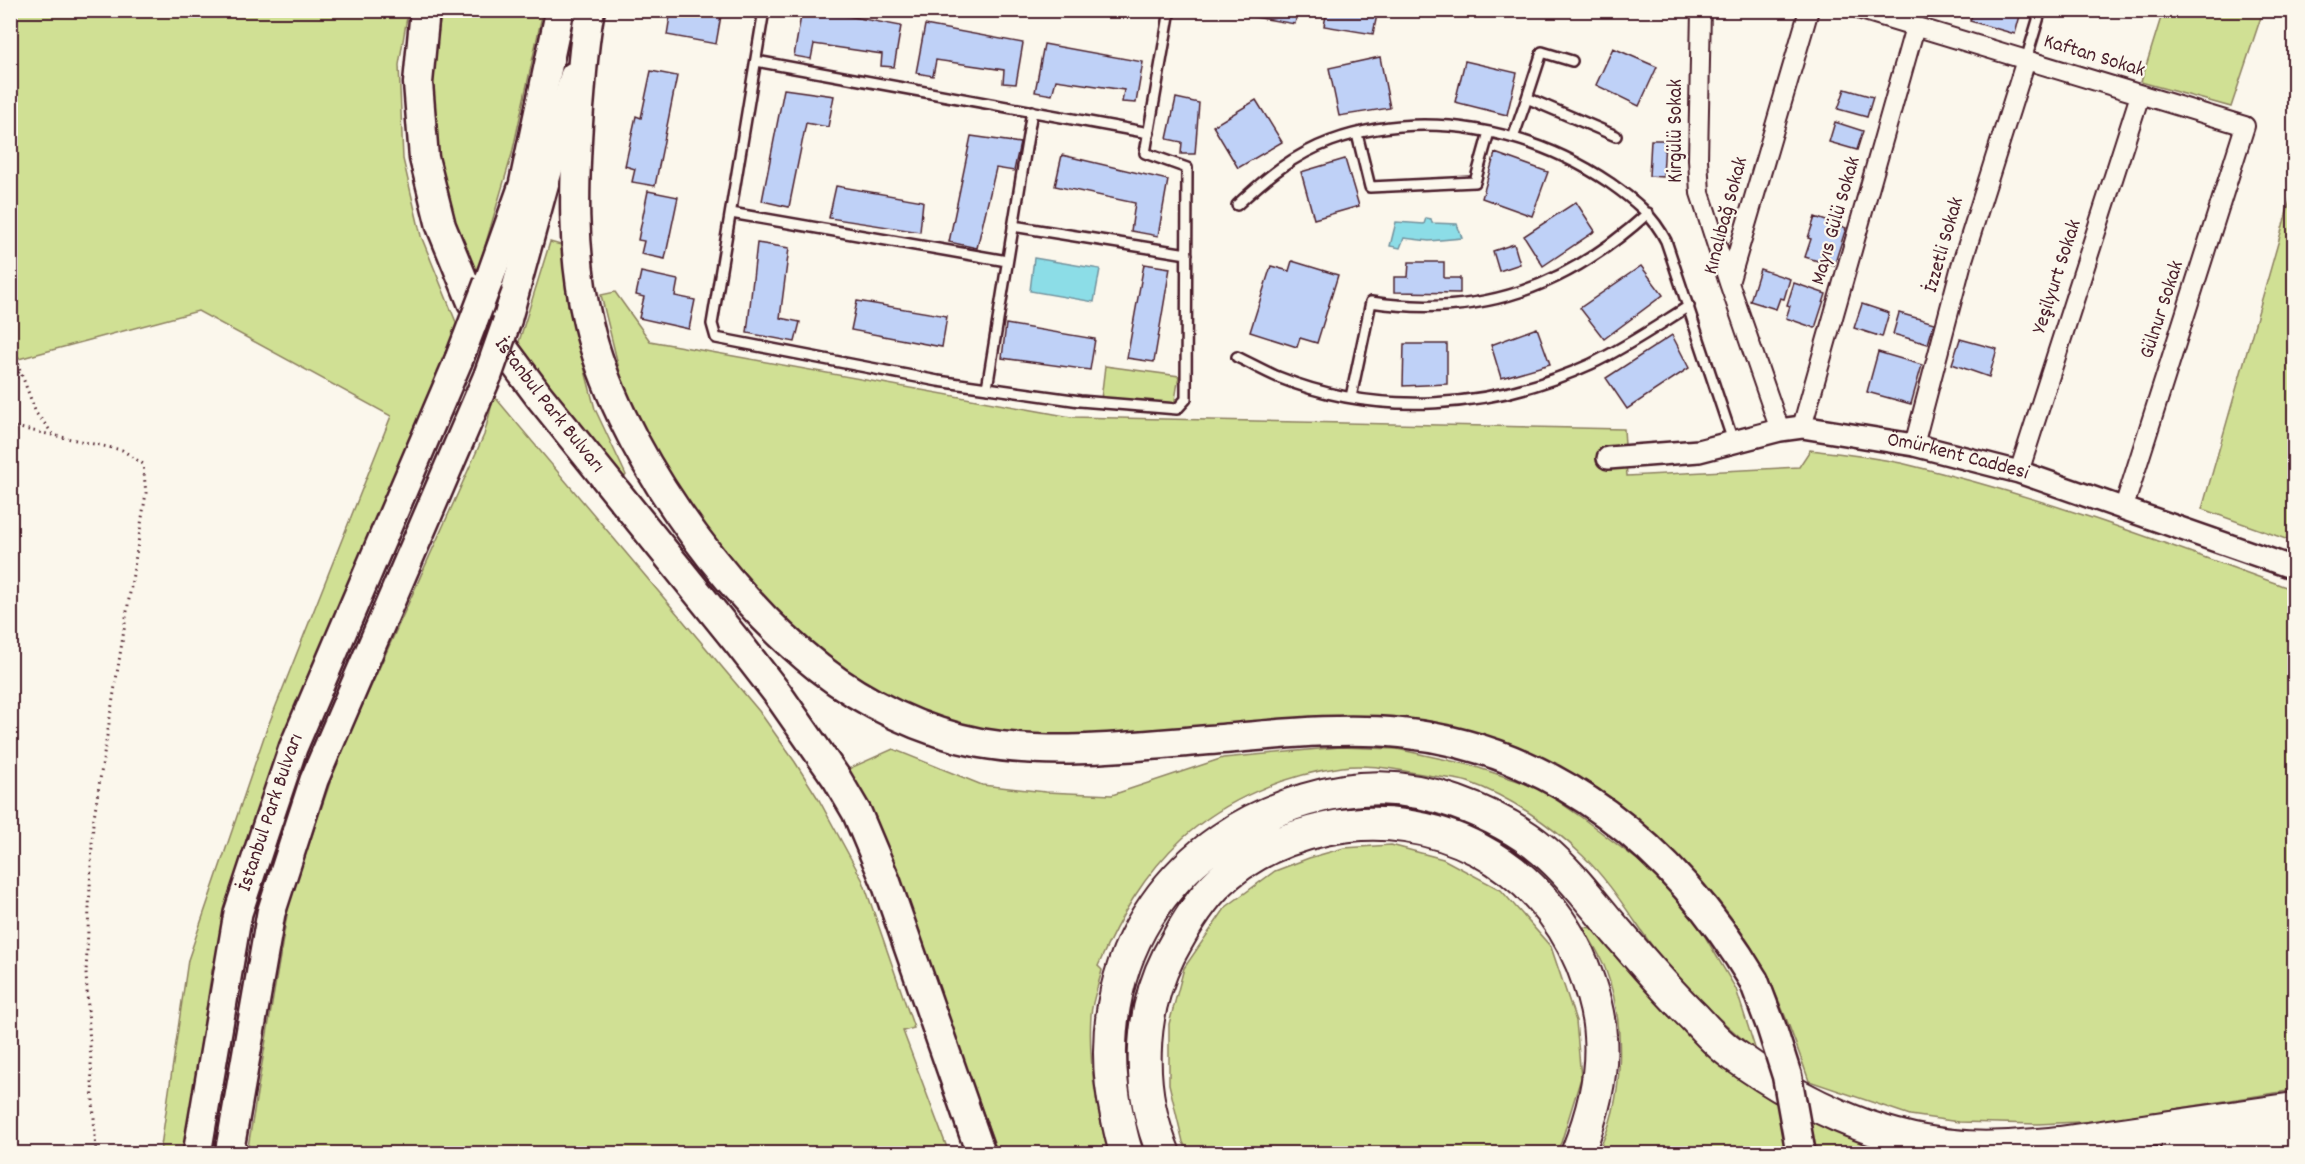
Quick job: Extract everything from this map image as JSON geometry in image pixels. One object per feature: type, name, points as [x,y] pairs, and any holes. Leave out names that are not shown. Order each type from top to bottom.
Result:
[{"type":"highway","name":"İstanbul Park Bulvarı","points":[[425,10],[418,83],[424,158],[441,226],[472,302],[486,325],[539,396],[739,644],[814,746],[857,813],[872,846],[981,1154]]},
{"type":"highway","points":[[587,22],[576,161],[575,219],[578,269],[588,324],[605,375],[622,415],[651,471],[682,518],[761,614],[820,669],[876,705],[943,734],[1021,748],[1081,750],[1320,731],[1402,733],[1450,740],[1533,770],[1574,792],[1616,819],[1651,849],[1676,874],[1729,940],[1754,981],[1771,1026],[1787,1076],[1801,1154]]},
{"type":"highway","points":[[1127,1154],[1113,1099],[1108,1063],[1117,984],[1128,950],[1145,918],[1168,886],[1196,859],[1218,841],[1254,819],[1325,794],[1366,787],[1402,789],[1439,797],[1474,809],[1512,828],[1534,843],[1571,877],[1662,986],[1730,1053],[1765,1077],[1824,1110],[1893,1135],[1953,1146],[2025,1146],[2295,1109]]},
{"type":"highway","points":[[1164,1154],[1148,1109],[1145,1085],[1146,1034],[1157,985],[1165,963],[1197,908],[1216,885],[1237,867],[1271,847],[1301,835],[1337,827],[1375,823],[1436,832],[1494,858],[1545,901],[1562,923],[1575,946],[1588,978],[1596,1005],[1600,1035],[1600,1065],[1596,1098],[1577,1154]]},
{"type":"highway","points":[[2176,1154],[2295,1132]]},
{"type":"main road","name":"İstanbul Park Bulvarı","points":[[197,1154],[238,913],[293,748],[459,359],[488,283],[523,184],[560,10]]},
{"type":"main road","name":"İstanbul Park Bulvarı","points":[[229,1154],[272,913],[307,802],[319,769],[488,375],[507,321],[587,22]]},
{"type":"street","name":"Kirgülü Sokak","points":[[1701,10],[1698,159],[1700,193],[1729,283]]},
{"type":"street","name":"Kınalıbağ Sokak","points":[[1780,430],[1729,283],[1809,10]]},
{"type":"street","name":"Kaftan Sokak","points":[[1861,10],[2245,126]]},
{"type":"street","name":"Mayıs Gülü Sokak","points":[[1802,427],[1915,27]]},
{"type":"street","name":"İzzetli Sokak","points":[[1914,445],[1961,266],[2026,60]]},
{"type":"street","name":"Yeşilyurt Sokak","points":[[2019,472],[2140,95]]},
{"type":"street","name":"Gülnur Sokak","points":[[2124,507],[2245,126]]},
{"type":"street","name":"Ömürkent Caddesi","points":[[1608,458],[1699,451],[1734,444],[1780,430],[1802,427],[1914,445],[2019,472],[2295,568]]},
{"type":"lane","points":[[764,10],[712,324],[716,338],[939,381],[1080,401],[1177,409],[1186,399],[1187,168],[1145,153],[1170,10]]},
{"type":"lane","points":[[2026,60],[2041,10]]},
{"type":"lane","points":[[1513,138],[1542,52],[1572,61]]},
{"type":"lane","points":[[756,61],[1149,133]]},
{"type":"lane","points":[[1527,98],[1616,136]]},
{"type":"lane","points":[[987,388],[1032,111]]},
{"type":"lane","points":[[1238,205],[1272,172],[1301,154],[1331,141],[1357,134],[1404,127],[1440,126],[1489,132],[1540,147],[1579,165],[1616,188],[1648,213],[1658,225],[1689,306],[1734,444]]},
{"type":"lane","points":[[1357,134],[1370,187],[1475,182],[1489,132]]},
{"type":"lane","points":[[730,213],[1007,261]]},
{"type":"lane","points":[[1352,397],[1371,302],[1397,306],[1455,306],[1514,295],[1550,281],[1583,263],[1630,230],[1648,213]]},
{"type":"lane","points":[[1013,226],[1187,254]]},
{"type":"lane","points":[[1237,357],[1278,377],[1320,391],[1417,404],[1453,403],[1494,397],[1546,382],[1592,364],[1689,306]]},
{"type":"path","points":[[10,316],[20,370],[36,413],[54,436]]},
{"type":"path","points":[[10,389],[20,370]]},
{"type":"path","points":[[10,426],[122,450],[143,464],[146,493],[93,822],[86,973],[96,1154]]},
{"type":"green space","points":[[11,11],[408,11],[399,65],[403,159],[421,236],[458,327],[230,905],[212,970],[184,1153],[160,1153],[188,960],[266,731],[391,416],[198,311],[11,361]]},
{"type":"green space","points":[[442,11],[543,11],[512,154],[475,280],[451,218],[438,152],[432,68]]},
{"type":"green space","points":[[2163,11],[2263,11],[2231,107],[2141,82]]},
{"type":"green space","points":[[2294,187],[2294,542],[2202,509]]},
{"type":"green space","points":[[550,242],[561,245],[568,305],[595,409],[626,475],[618,484],[517,348]]},
{"type":"green space","points":[[615,292],[650,341],[1071,417],[1624,429],[1627,476],[1799,467],[1810,450],[1885,460],[1958,477],[2055,506],[2294,590],[2294,1090],[2099,1121],[2038,1124],[1959,1122],[1910,1115],[1809,1081],[1765,971],[1733,920],[1693,871],[1647,827],[1600,790],[1499,745],[1043,741],[976,732],[876,694],[832,662],[759,596],[654,459],[621,377],[601,295]]},
{"type":"green space","points":[[1105,366],[1179,376],[1174,406],[1101,399]]},
{"type":"green space","points":[[494,396],[759,711],[819,800],[863,881],[914,1028],[903,1031],[949,1153],[247,1153],[289,903],[337,762],[484,435]]},
{"type":"green space","points":[[1340,747],[1397,749],[1470,765],[1539,788],[1581,817],[1644,865],[1693,916],[1736,989],[1756,1051],[1685,987],[1594,867],[1557,833],[1529,812],[1499,795],[1463,781],[1374,767],[1342,767],[1278,783],[1257,791],[1218,812],[1200,824],[1169,852],[1134,897],[1098,966],[1102,970],[1091,1015],[1094,1085],[1108,1153],[998,1153],[892,866],[846,770],[893,749],[982,785],[1046,792],[1112,795],[1223,758]]},
{"type":"green space","points":[[1391,845],[1443,859],[1501,890],[1551,947],[1576,1021],[1581,1078],[1561,1143],[1555,1153],[1189,1153],[1183,1142],[1169,1084],[1169,1024],[1184,968],[1226,907],[1275,871],[1344,848]]},
{"type":"green space","points":[[1583,927],[1594,928],[1633,976],[1675,1021],[1697,1043],[1744,1082],[1803,1116],[1910,1153],[1597,1153],[1613,1110],[1619,1062],[1619,1037],[1612,989],[1598,952]]},
{"type":"water","points":[[1426,218],[1431,219],[1432,223],[1457,224],[1462,238],[1429,241],[1404,238],[1400,248],[1390,246],[1396,222],[1424,224]]},
{"type":"water","points":[[1034,258],[1100,269],[1094,302],[1030,291]]},
{"type":"building","points":[[671,10],[722,10],[716,44],[667,35]]},
{"type":"building","points":[[802,10],[816,10],[901,26],[894,67],[881,66],[882,54],[814,44],[811,59],[794,56]]},
{"type":"building","points":[[1256,10],[1298,10],[1295,24],[1254,17]]},
{"type":"building","points":[[1327,10],[1378,10],[1373,34],[1324,26]]},
{"type":"building","points":[[1974,10],[2018,10],[2021,12],[2015,34],[1970,21]]},
{"type":"building","points":[[925,25],[1023,43],[1016,84],[1003,83],[1004,70],[936,60],[933,76],[916,73]]},
{"type":"building","points":[[1044,44],[1143,62],[1136,103],[1122,102],[1124,90],[1056,80],[1052,95],[1035,92]]},
{"type":"building","points":[[1613,48],[1657,67],[1639,106],[1596,85]]},
{"type":"building","points":[[1380,57],[1390,108],[1339,116],[1329,68]]},
{"type":"building","points":[[1465,61],[1517,73],[1507,115],[1455,102]]},
{"type":"building","points":[[651,71],[677,76],[655,186],[632,182],[635,169],[625,166],[636,116],[641,118]]},
{"type":"building","points":[[784,89],[834,96],[828,127],[806,123],[789,207],[762,201]]},
{"type":"building","points":[[1845,89],[1873,97],[1867,117],[1838,109]]},
{"type":"building","points":[[1176,98],[1199,103],[1195,154],[1181,154],[1182,142],[1167,139]]},
{"type":"building","points":[[1256,100],[1282,142],[1238,168],[1213,126]]},
{"type":"building","points":[[1835,122],[1863,131],[1857,150],[1829,142]]},
{"type":"building","points":[[971,136],[1020,143],[1014,171],[996,168],[977,248],[949,242]]},
{"type":"building","points":[[1651,140],[1665,140],[1663,177],[1649,176]]},
{"type":"building","points":[[1495,153],[1548,172],[1532,216],[1482,198]]},
{"type":"building","points":[[1062,155],[1168,180],[1158,236],[1131,231],[1135,203],[1055,186]]},
{"type":"building","points":[[1345,159],[1359,206],[1314,219],[1301,172]]},
{"type":"building","points":[[836,186],[923,201],[920,232],[829,218]]},
{"type":"building","points":[[648,191],[678,197],[665,259],[641,254],[644,241],[638,240]]},
{"type":"building","points":[[1576,202],[1595,231],[1543,266],[1524,236]]},
{"type":"building","points":[[1815,217],[1846,228],[1834,266],[1805,257]]},
{"type":"building","points":[[757,243],[789,248],[780,318],[800,322],[795,342],[747,333]]},
{"type":"building","points":[[1514,244],[1520,264],[1499,271],[1493,251]]},
{"type":"building","points":[[1292,261],[1338,275],[1317,343],[1300,338],[1297,347],[1250,332],[1271,266],[1289,271]]},
{"type":"building","points":[[1409,262],[1444,262],[1444,278],[1460,278],[1460,293],[1394,292],[1394,277],[1408,277]]},
{"type":"building","points":[[1144,264],[1170,268],[1154,362],[1127,358]]},
{"type":"building","points":[[1641,266],[1663,295],[1604,339],[1580,308]]},
{"type":"building","points":[[1760,269],[1790,279],[1784,299],[1780,298],[1776,309],[1750,301]]},
{"type":"building","points":[[641,272],[678,280],[675,296],[695,300],[689,329],[639,318],[644,297],[636,295]]},
{"type":"building","points":[[1794,283],[1826,294],[1815,328],[1786,318],[1790,306],[1787,305]]},
{"type":"building","points":[[857,301],[947,316],[942,347],[851,330]]},
{"type":"building","points":[[1862,304],[1889,313],[1882,337],[1854,328]]},
{"type":"building","points":[[1899,313],[1934,323],[1928,344],[1893,334]]},
{"type":"building","points":[[1006,324],[1095,339],[1090,370],[1002,358]]},
{"type":"building","points":[[1537,328],[1550,364],[1501,378],[1491,345]]},
{"type":"building","points":[[1672,335],[1689,368],[1627,409],[1606,378]]},
{"type":"building","points":[[1960,339],[1997,349],[1989,377],[1952,364]]},
{"type":"building","points":[[1404,344],[1447,344],[1447,384],[1403,386]]},
{"type":"building","points":[[1878,352],[1922,365],[1911,404],[1867,392]]}]
